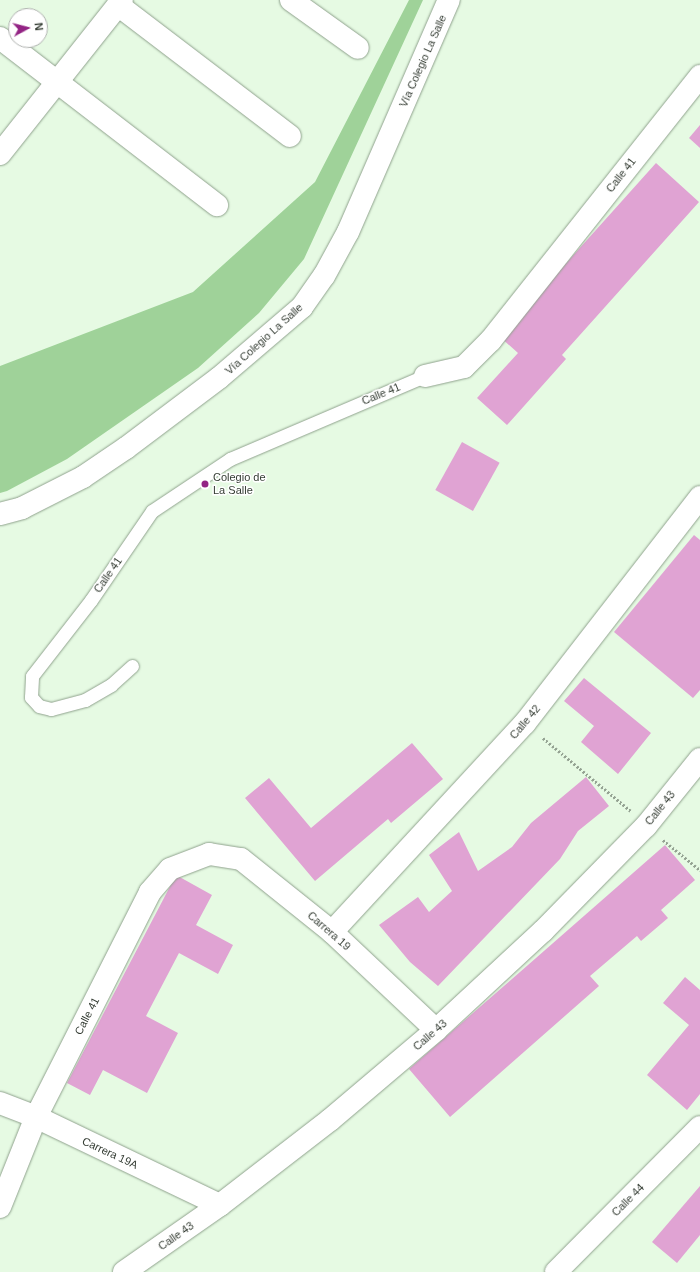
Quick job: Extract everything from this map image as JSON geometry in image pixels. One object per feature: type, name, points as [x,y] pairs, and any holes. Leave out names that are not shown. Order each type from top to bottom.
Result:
[{"type":"street","points":[[291,0],[358,48]]},
{"type":"street","name":"Vía Colegio La Salle","points":[[0,514],[22,508],[83,477],[126,448],[219,378],[302,307],[324,276],[348,232],[450,0]]},
{"type":"street","points":[[0,154],[120,2],[290,136]]},
{"type":"street","points":[[0,38],[58,81],[217,205]]},
{"type":"street","name":"Calle 41","points":[[425,376],[464,367],[491,340],[700,76]]},
{"type":"street","name":"Calle 42","points":[[332,932],[525,723],[700,497]]},
{"type":"street","name":"Calle 43","points":[[124,1272],[220,1205],[330,1120],[436,1030],[543,931],[647,825],[700,759]]},
{"type":"street","name":"Calle 41","points":[[0,1207],[36,1117],[150,892],[170,869],[209,854]]},
{"type":"street","name":"Carrera 19","points":[[209,854],[241,859],[332,932],[436,1030]]},
{"type":"street","name":"Carrera 19A","points":[[0,1103],[36,1117],[220,1205]]},
{"type":"street","name":"Calle 44","points":[[556,1272],[700,1127]]},
{"type":"lane","name":"Calle 41","points":[[132,666],[111,685],[85,700],[51,709],[38,706],[31,697],[32,676],[91,600],[152,511],[230,459],[425,376]]},
{"type":"path","points":[[525,723],[700,870]]},
{"type":"green space","points":[[409,0],[423,0],[304,259],[259,313],[198,368],[67,459],[7,491],[0,493],[0,366],[193,292],[315,182]]},
{"type":"building","points":[[700,125],[700,148],[689,138]]},
{"type":"building","points":[[656,163],[699,202],[562,355],[566,359],[507,425],[477,398],[518,353],[500,337]]},
{"type":"building","points":[[462,442],[500,463],[473,511],[435,490]]},
{"type":"building","points":[[694,535],[700,540],[700,690],[693,698],[614,632]]},
{"type":"building","points":[[584,678],[651,733],[618,774],[581,742],[594,726],[564,701]]},
{"type":"building","points":[[412,743],[443,779],[391,823],[388,819],[315,881],[245,798],[269,778],[311,828]]},
{"type":"building","points":[[586,777],[609,806],[578,831],[560,859],[438,986],[410,962],[379,925],[418,897],[429,912],[452,891],[429,855],[459,832],[478,871],[512,847],[531,823]]},
{"type":"building","points":[[665,845],[695,880],[661,910],[668,918],[641,941],[637,936],[590,976],[599,986],[450,1117],[409,1069]]},
{"type":"building","points":[[176,875],[212,895],[196,925],[233,945],[218,974],[179,953],[146,1016],[178,1033],[147,1093],[103,1070],[90,1095],[67,1083]]},
{"type":"building","points":[[685,977],[700,990],[700,1094],[687,1110],[647,1075],[689,1025],[663,1003]]},
{"type":"building","points":[[700,1186],[700,1235],[677,1263],[652,1242]]},
{"type":"place","name":"Colegio de La Salle","points":[[205,484]]}]
